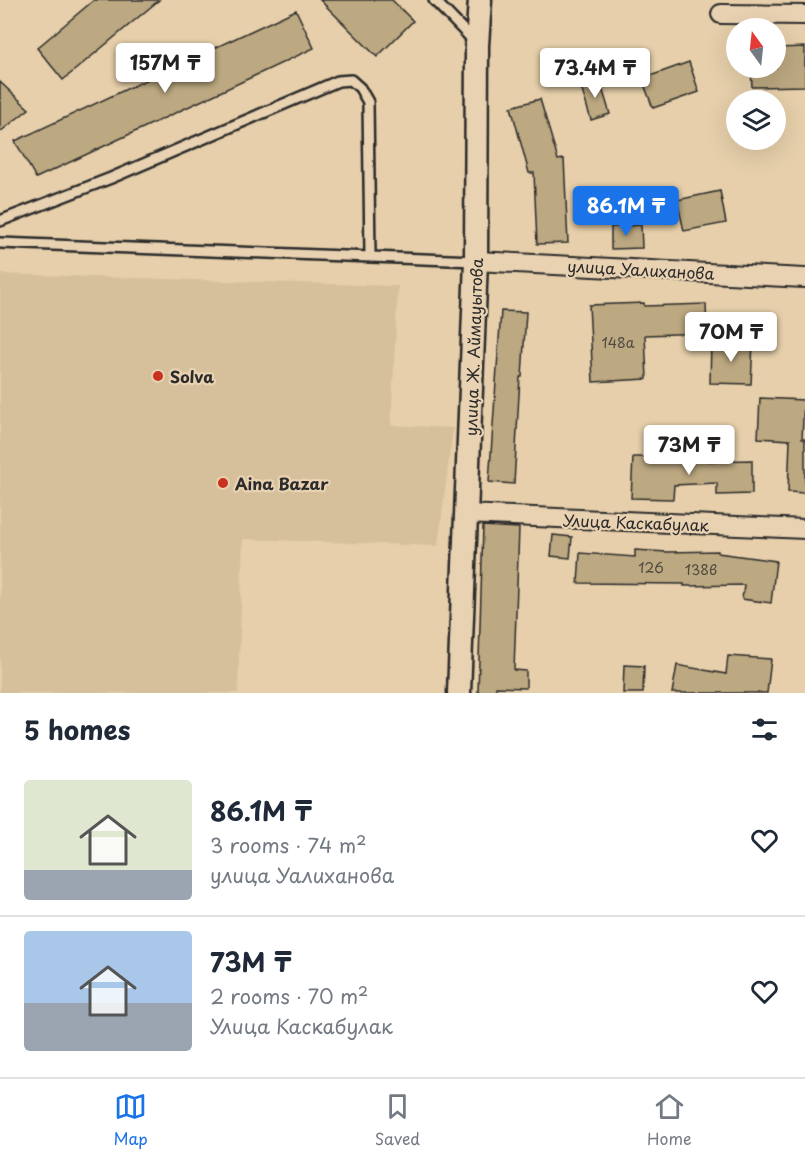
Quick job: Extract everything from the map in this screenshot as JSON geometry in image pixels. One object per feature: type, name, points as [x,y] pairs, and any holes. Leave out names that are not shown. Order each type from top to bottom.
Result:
[{"type":"street","name":"улица Ж. Аймауытова","points":[[459,693],[476,261],[477,45],[480,0]]},
{"type":"street","points":[[721,14],[805,15]]},
{"type":"street","name":"улица Уалиханова","points":[[476,261],[805,278]]},
{"type":"street","name":"Улица Каскабулак","points":[[466,514],[805,529]]},
{"type":"lane","points":[[434,0],[477,45]]},
{"type":"lane","points":[[0,221],[122,173],[339,81],[351,80],[360,88],[368,102],[370,256]]},
{"type":"lane","points":[[0,243],[476,261]]},
{"type":"shaded area","name":"Aina Bazar","points":[[0,274],[398,286],[391,425],[453,428],[438,546],[243,539],[238,693],[0,693]]},
{"type":"building","points":[[94,0],[159,0],[63,80],[37,48]]},
{"type":"building","points":[[320,0],[392,0],[413,21],[377,57]]},
{"type":"building","points":[[296,10],[314,48],[36,178],[15,141]]},
{"type":"building","points":[[805,47],[805,86],[752,87],[752,78],[786,78],[786,48]]},
{"type":"building","points":[[689,62],[699,92],[653,108],[642,79]]},
{"type":"building","points":[[599,78],[610,114],[591,120],[580,84]]},
{"type":"building","points":[[0,82],[29,109],[0,132]]},
{"type":"building","points":[[540,99],[558,160],[564,159],[568,243],[537,244],[534,173],[529,173],[511,107]]},
{"type":"building","points":[[720,191],[726,223],[684,231],[677,200]]},
{"type":"building","points":[[641,225],[642,248],[611,249],[611,227]]},
{"type":"building","points":[[644,303],[644,306],[706,304],[707,333],[645,335],[647,379],[593,382],[589,305]]},
{"type":"building","points":[[501,311],[526,312],[514,484],[489,482]]},
{"type":"building","points":[[711,342],[753,343],[751,384],[710,383]]},
{"type":"building","points":[[760,398],[804,400],[802,439],[805,439],[805,493],[788,492],[790,440],[758,438]]},
{"type":"building","points":[[633,457],[710,457],[710,461],[752,460],[752,494],[717,495],[717,483],[674,485],[673,499],[631,498]]},
{"type":"building","points":[[483,526],[519,528],[514,670],[526,671],[526,688],[496,687],[496,693],[478,693]]},
{"type":"building","points":[[553,535],[572,537],[570,558],[551,556]]},
{"type":"building","points":[[635,550],[718,551],[718,553],[776,561],[771,603],[742,599],[744,585],[578,583],[580,553],[635,557]]},
{"type":"building","points":[[728,656],[771,659],[767,693],[672,693],[677,665],[726,674]]},
{"type":"building","points":[[624,665],[644,666],[643,693],[623,693]]},
{"type":"place","name":"Solva","points":[[158,376]]},
{"type":"place","name":"Aina Bazar","points":[[223,483]]}]
